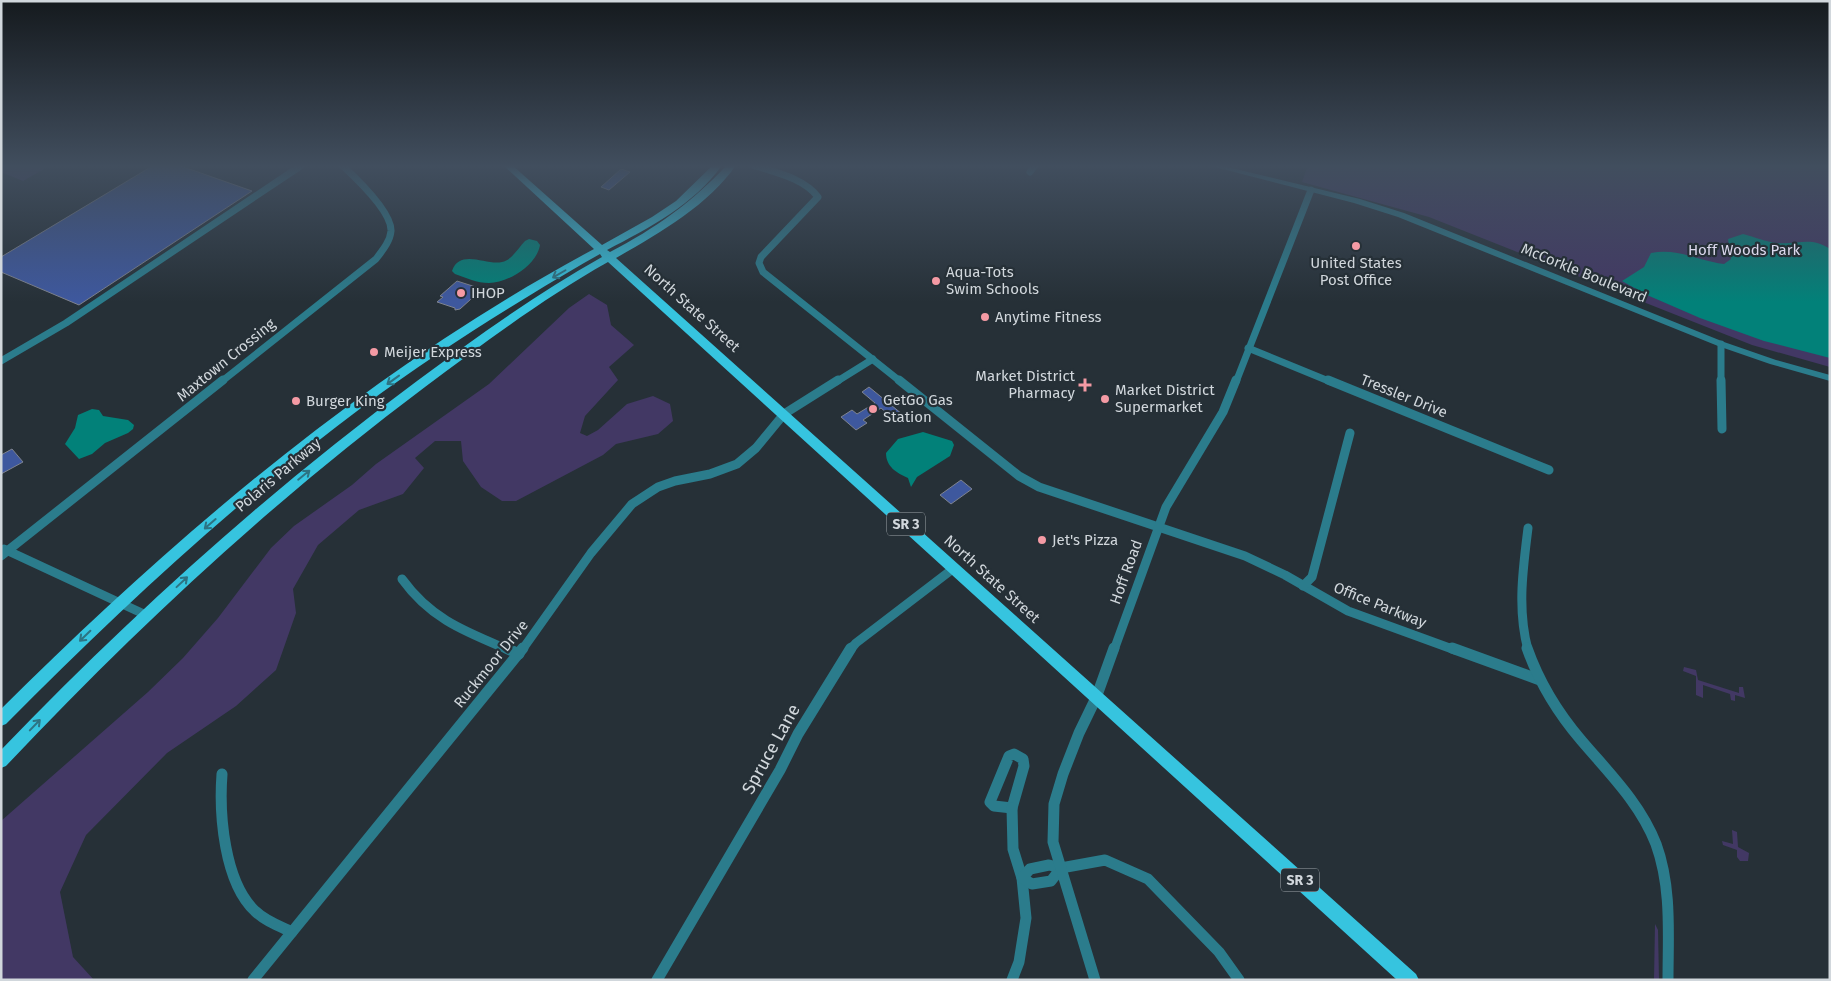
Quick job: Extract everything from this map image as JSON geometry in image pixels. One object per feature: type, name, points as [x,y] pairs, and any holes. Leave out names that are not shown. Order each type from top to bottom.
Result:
[{"type":"main road","name":"North State Street","points":[[558,211],[1410,980]]},
{"type":"main road","points":[[605,253],[667,211]]},
{"type":"main road","points":[[605,253],[685,211]]},
{"type":"main road","name":"Polaris Parkway","points":[[1,719],[121,603],[226,510],[316,436],[462,332],[518,298],[605,253]]},
{"type":"main road","name":"Polaris Parkway","points":[[1,761],[75,684],[146,615],[275,499],[359,431],[483,339],[605,253]]},
{"type":"street","points":[[1,361],[66,323],[234,211]]},
{"type":"street","name":"Maxtown Crossing","points":[[3,552],[367,268],[383,252],[391,235],[391,221],[385,211]]},
{"type":"street","name":"Office Parkway","points":[[805,211],[761,257],[759,263],[763,272],[1019,476],[1039,487],[1259,562],[1348,611],[1540,680]]},
{"type":"street","name":"Hoff Road","points":[[1095,980],[1053,842],[1054,804],[1063,774],[1079,733],[1096,698],[1166,507],[1223,412],[1303,211]]},
{"type":"street","name":"McCorkle Boulevard","points":[[1387,211],[1406,216],[1721,344],[1773,362],[1830,378]]},
{"type":"street","points":[[1721,344],[1722,429]]},
{"type":"street","name":"Tressler Drive","points":[[1248,348],[1549,470]]},
{"type":"street","name":"Ruckmoor Drive","points":[[253,980],[519,654],[591,553],[632,504],[658,487],[710,474],[737,464],[756,448],[784,414],[873,360]]},
{"type":"street","points":[[1303,586],[1312,578],[1350,433]]},
{"type":"street","points":[[1528,528],[1521,616],[1524,636],[1540,680],[1564,718],[1630,795],[1646,821],[1656,844],[1665,872],[1668,895],[1668,980]]},
{"type":"street","points":[[3,552],[146,615]]},
{"type":"street","name":"Spruce Lane","points":[[657,980],[780,770],[798,734],[848,652],[867,633],[954,568]]},
{"type":"street","points":[[402,579],[417,600],[437,617],[470,635],[519,654]]},
{"type":"street","points":[[1012,808],[994,806],[990,802],[1009,756],[1014,754],[1023,759],[1024,766],[1012,808],[1013,849],[1022,878],[1026,918],[1019,962],[1012,980]]},
{"type":"street","points":[[222,774],[222,813],[236,886],[253,910],[292,932]]},
{"type":"street","points":[[1022,878],[1032,884],[1051,881],[1061,868],[1105,860],[1148,879],[1219,952],[1239,980]]},
{"type":"green space","name":"Hoff Woods Park","points":[[1406,211],[1830,211],[1830,367],[1752,345],[1429,217]]},
{"type":"green space","points":[[589,294],[607,305],[611,325],[634,345],[609,367],[618,380],[585,416],[580,433],[587,436],[598,430],[627,404],[653,396],[670,404],[673,421],[658,434],[616,444],[603,455],[516,501],[502,501],[481,487],[463,461],[461,441],[435,441],[415,458],[424,468],[403,494],[359,510],[318,545],[293,589],[296,613],[276,670],[236,706],[167,753],[86,835],[60,892],[73,957],[94,980],[1,980],[1,821],[148,692],[183,658],[218,618],[271,548],[294,526],[352,485],[376,464],[489,384],[569,308]]},
{"type":"green space","points":[[1684,667],[1696,670],[1698,680],[1739,693],[1739,687],[1743,687],[1745,698],[1735,695],[1735,701],[1731,700],[1730,694],[1703,685],[1703,698],[1696,695],[1696,676],[1683,671]]},
{"type":"green space","points":[[1732,830],[1737,832],[1738,847],[1749,853],[1748,861],[1740,861],[1737,857],[1737,850],[1723,845],[1722,841],[1733,844]]},
{"type":"green space","points":[[1655,924],[1658,930],[1659,980],[1654,980]]},
{"type":"shaded area","points":[[1743,234],[1777,243],[1817,243],[1830,249],[1830,358],[1764,341],[1700,318],[1647,295],[1622,281],[1644,267],[1651,253],[1680,253],[1724,264],[1731,259],[1728,239]]},
{"type":"shaded area","points":[[529,239],[537,241],[540,245],[538,252],[528,266],[505,280],[489,283],[480,282],[455,274],[452,271],[461,260],[474,259],[496,263],[506,261]]},
{"type":"shaded area","points":[[92,409],[99,410],[103,416],[128,420],[134,425],[133,429],[105,443],[92,454],[79,459],[65,444],[75,428],[78,415]]},
{"type":"shaded area","points":[[923,432],[952,441],[954,445],[950,456],[917,477],[911,487],[908,478],[896,472],[890,466],[886,453],[898,439]]},
{"type":"building","points":[[78,211],[222,211],[79,305],[1,272],[1,257]]},
{"type":"building","name":"IHOP","points":[[457,281],[482,289],[460,309],[455,310],[455,308],[437,302],[443,297],[440,296]]},
{"type":"building","name":"GetGo Gas Station","points":[[869,387],[902,414],[894,419],[881,408],[863,420],[867,423],[856,430],[841,417],[852,410],[857,414],[875,403],[862,392]]},
{"type":"building","points":[[12,449],[23,462],[1,474],[1,455]]},
{"type":"building","points":[[961,480],[972,489],[951,504],[940,495]]},
{"type":"place","name":"United States Post Office","points":[[1356,246]]},
{"type":"place","name":"Aqua-Tots Swim Schools","points":[[936,281]]},
{"type":"place","name":"IHOP","points":[[461,293]]},
{"type":"place","name":"Anytime Fitness","points":[[985,317]]},
{"type":"place","name":"Meijer Express","points":[[374,352]]},
{"type":"place","name":"Market District Pharmacy","points":[[1085,385]]},
{"type":"place","name":"Market District Supermarket","points":[[1105,399]]},
{"type":"place","name":"Burger King","points":[[296,401]]},
{"type":"place","name":"GetGo Gas Station","points":[[873,409]]},
{"type":"place","name":"Jet's Pizza","points":[[1042,540]]}]
